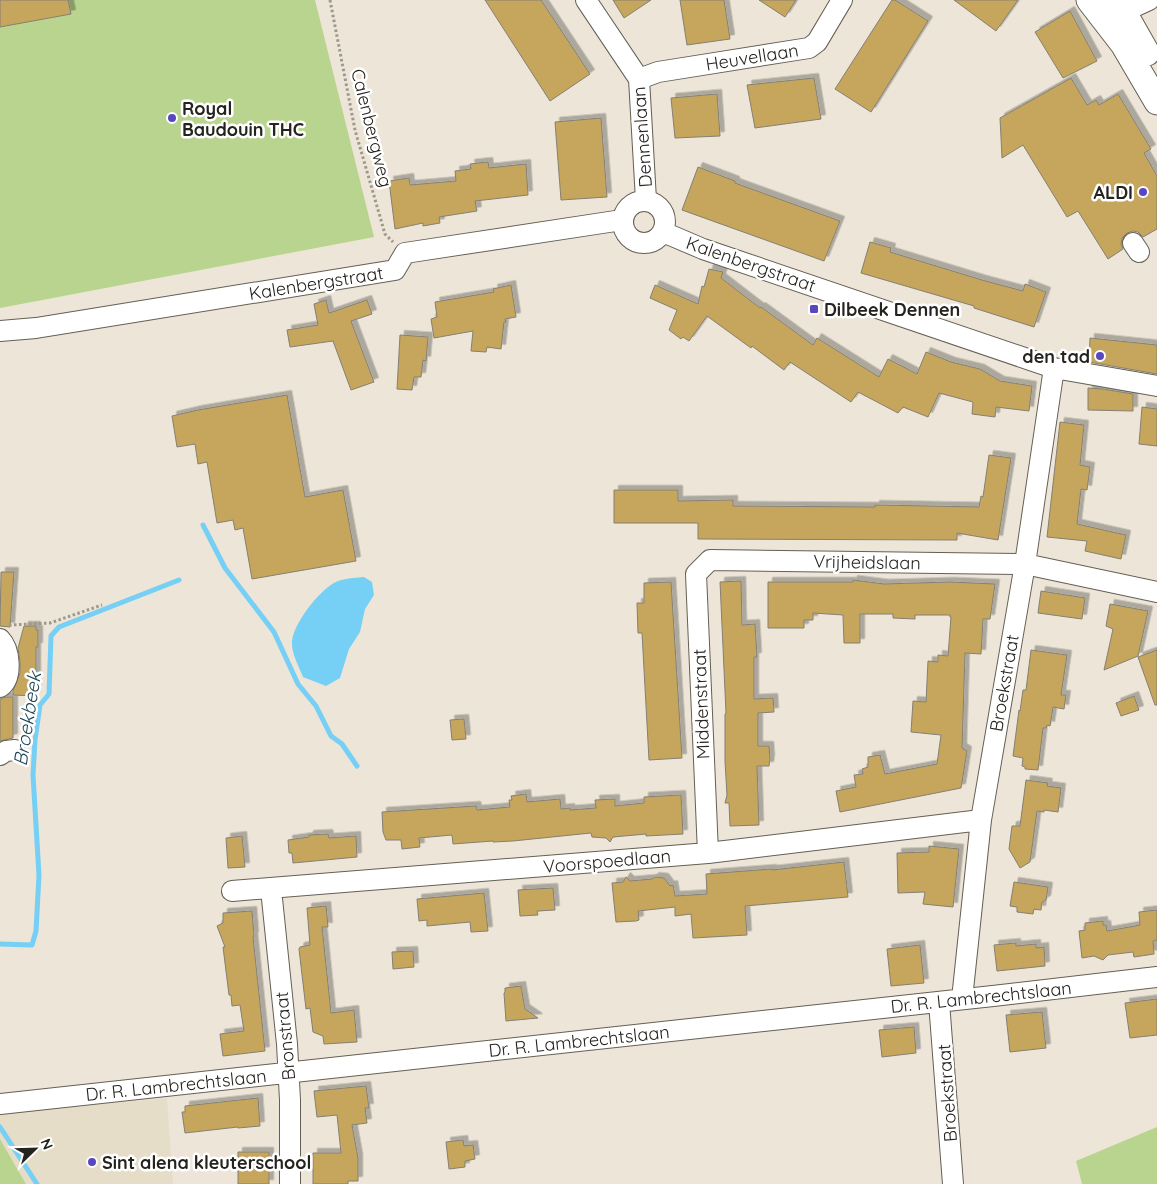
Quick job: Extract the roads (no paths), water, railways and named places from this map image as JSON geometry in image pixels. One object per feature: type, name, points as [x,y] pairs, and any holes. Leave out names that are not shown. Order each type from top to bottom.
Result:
[{"type":"main road","points":[[1089,0],[1123,44],[1157,102]]},
{"type":"main road","points":[[1120,6],[1157,70]]},
{"type":"street","name":"Dennenlaan","points":[[586,0],[639,79],[646,200]]},
{"type":"street","name":"Heuvellaan","points":[[639,79],[658,72],[809,48],[817,42],[842,0]]},
{"type":"street","points":[[1120,6],[1149,0]]},
{"type":"street","points":[[622,220],[624,212],[630,205],[637,201],[646,200]]},
{"type":"street","name":"Kalenbergstraat","points":[[0,331],[55,325],[395,270],[405,253],[622,220],[626,234],[631,239],[645,243],[652,242],[663,232],[665,216],[661,208],[654,202],[646,200]]},
{"type":"street","name":"Kalenbergstraat","points":[[663,232],[704,249],[1054,368],[1157,386]]},
{"type":"street","name":"Broekstraat","points":[[962,999],[981,820],[1025,564],[1054,368]]},
{"type":"street","name":"Vrijheidslaan","points":[[710,560],[1025,564],[1157,592]]},
{"type":"street","name":"Middenstraat","points":[[708,853],[696,574],[710,560]]},
{"type":"street","points":[[0,687],[6,680],[8,658],[1,634]]},
{"type":"street","name":"Voorspoedlaan","points":[[232,891],[708,853],[981,820]]},
{"type":"street","name":"Bronstraat","points":[[271,889],[289,1073],[290,1184]]},
{"type":"street","name":"Dr. R. Lambrechtslaan","points":[[0,1104],[1157,977]]},
{"type":"street","name":"Broekstraat","points":[[939,1002],[953,1184]]},
{"type":"water","points":[[364,577],[372,582],[374,595],[365,609],[360,632],[349,649],[340,678],[326,686],[303,677],[292,648],[293,637],[301,619],[321,593],[334,583],[345,579]]},
{"type":"waterway","name":"Broekbeek","points":[[203,525],[225,568],[274,632],[298,684],[316,706],[331,736],[342,744],[357,766]]},
{"type":"waterway","name":"Broekbeek","points":[[0,944],[32,945],[36,931],[39,875],[33,775],[40,705],[49,694],[51,636],[59,627],[179,580]]},
{"type":"waterway","name":"Broekbeek","points":[[0,1127],[37,1184]]},
{"type":"place","name":"Royal Baudouin THC","points":[[172,118]]},
{"type":"place","name":"ALDI","points":[[1143,192]]},
{"type":"place","name":"Dilbeek Dennen","points":[[814,309]]},
{"type":"place","name":"den tad","points":[[1100,356]]},
{"type":"place","name":"Sint alena kleuterschool","points":[[92,1162]]}]
